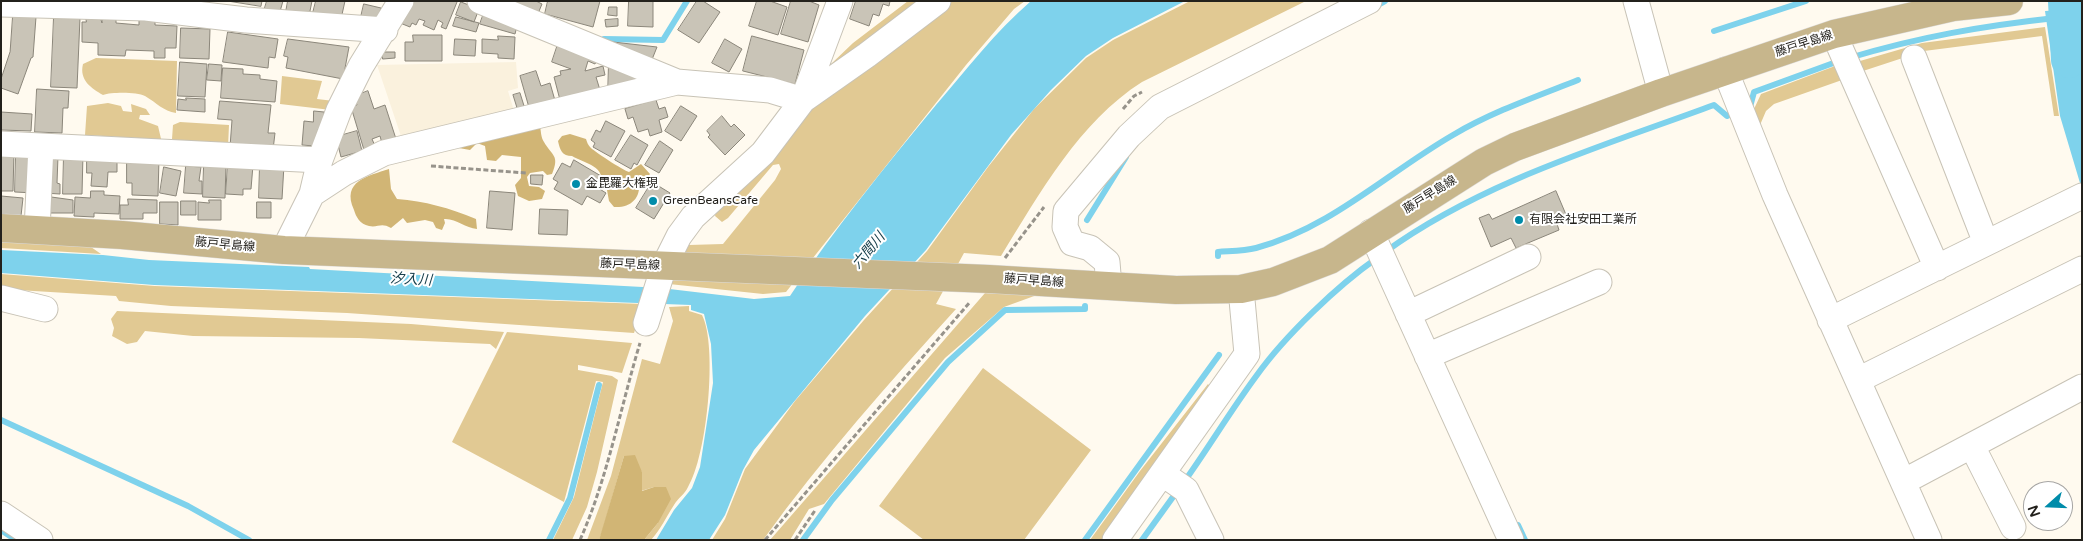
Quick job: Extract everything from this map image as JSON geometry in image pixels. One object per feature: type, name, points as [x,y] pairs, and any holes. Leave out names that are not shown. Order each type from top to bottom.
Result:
[{"type":"main road","name":"藤戸早島線","points":[[1,228],[284,250],[666,270],[989,278],[1185,291],[1241,289],[1298,274],[1330,260],[1377,248],[1484,162],[1515,147],[1725,70],[1843,54],[1953,7],[2009,1]]},
{"type":"street","points":[[284,250],[312,194],[320,160],[339,110],[361,66],[385,30],[401,1]]},
{"type":"street","points":[[480,1],[677,82],[770,90],[803,100]]},
{"type":"street","points":[[646,323],[679,236],[693,217],[763,153],[803,100],[840,1]]},
{"type":"street","points":[[803,100],[867,55],[938,1]]},
{"type":"street","points":[[1109,286],[1107,262],[1090,248],[1072,243],[1065,227],[1066,211],[1129,136],[1160,107],[1369,1]]},
{"type":"street","points":[[1636,1],[1661,93]]},
{"type":"street","points":[[1,4],[146,8],[246,20],[385,30]]},
{"type":"street","points":[[1843,54],[1937,268]]},
{"type":"street","points":[[1914,58],[1986,243]]},
{"type":"street","points":[[1725,70],[1741,111],[1909,478],[1929,540]]},
{"type":"street","points":[[312,194],[344,173],[384,153],[677,82]]},
{"type":"street","points":[[1,144],[320,160]]},
{"type":"street","points":[[37,230],[41,146]]},
{"type":"street","points":[[1836,317],[2081,196]]},
{"type":"street","points":[[1377,248],[1414,310],[1511,540]]},
{"type":"street","points":[[1414,310],[1528,257]]},
{"type":"street","points":[[1864,378],[2082,269]]},
{"type":"street","points":[[1433,354],[1599,282]]},
{"type":"street","points":[[1115,540],[1174,481],[1247,354],[1241,289]]},
{"type":"street","points":[[1,298],[45,309]]},
{"type":"street","points":[[1909,478],[2082,387]]},
{"type":"street","points":[[1972,446],[2014,527]]},
{"type":"street","points":[[1174,481],[1211,540]]},
{"type":"street","points":[[1,514],[40,540]]},
{"type":"path","points":[[1121,110],[1134,96],[1143,91]]},
{"type":"path","points":[[427,165],[526,173]]},
{"type":"path","points":[[765,540],[989,278],[1048,201]]},
{"type":"path","points":[[580,540],[593,510],[606,470],[624,398],[646,323]]},
{"type":"path","points":[[795,540],[816,509]]},
{"type":"shaded area","points":[[908,1],[920,1],[834,66],[830,65],[853,43]]},
{"type":"shaded area","points":[[952,1],[1025,1],[1014,9],[966,65],[786,292],[763,294],[669,284],[689,245],[723,244],[775,180],[781,169],[779,164],[773,165],[728,218],[722,222],[715,216],[716,211],[812,103]]},
{"type":"shaded area","points":[[1190,1],[1306,1],[1142,82],[1119,98],[1080,138],[1063,160],[1001,256],[964,253],[936,304],[956,309],[832,450],[763,540],[712,540],[725,519],[745,469],[795,401],[864,320],[927,251],[988,167],[1034,109],[1086,58],[1113,40]]},
{"type":"shaded area","points":[[2045,27],[2059,116],[2054,116],[2042,36],[1924,51],[1860,72],[1860,61],[1922,43]]},
{"type":"shaded area","points":[[96,58],[177,61],[176,113],[164,109],[145,96],[124,93],[103,95],[94,89],[84,79],[82,70],[83,64]]},
{"type":"shaded area","points":[[516,62],[518,88],[508,91],[515,114],[403,142],[377,65]]},
{"type":"shaded area","points":[[1835,66],[1842,80],[1774,104],[1766,111],[1760,125],[1754,109],[1761,94]]},
{"type":"shaded area","points":[[282,76],[322,81],[317,99],[334,101],[331,110],[280,104]]},
{"type":"shaded area","points":[[108,103],[121,106],[123,111],[132,112],[131,104],[146,109],[150,115],[140,115],[139,119],[158,126],[162,143],[139,141],[139,138],[85,135],[87,106]]},
{"type":"shaded area","points":[[180,122],[229,125],[228,147],[179,143],[172,139],[173,125]]},
{"type":"shaded area","points":[[540,126],[543,140],[554,156],[555,163],[552,174],[547,175],[543,171],[530,173],[527,177],[529,186],[539,187],[545,191],[542,199],[529,201],[518,196],[515,185],[521,178],[521,157],[502,155],[496,161],[487,160],[485,146],[477,143],[470,150],[459,148],[454,139]]},
{"type":"shaded area","points":[[570,134],[586,139],[592,149],[626,171],[629,172],[641,164],[650,174],[639,182],[638,193],[633,201],[625,206],[614,207],[609,201],[607,190],[601,186],[602,179],[598,170],[594,166],[562,152],[558,141],[562,136]]},
{"type":"shaded area","points":[[389,169],[391,189],[397,199],[427,203],[466,215],[476,219],[477,229],[448,219],[444,219],[445,223],[442,230],[436,228],[433,222],[425,220],[407,223],[403,218],[391,228],[385,225],[369,226],[363,224],[356,215],[351,200],[351,192],[354,186],[365,177]]},
{"type":"shaded area","points":[[1,241],[91,247],[101,254],[1,248]]},
{"type":"shaded area","points":[[1,274],[155,286],[643,304],[634,333],[347,313],[171,306],[119,301],[116,296],[1,289]]},
{"type":"shaded area","points":[[985,293],[1037,295],[1004,307],[945,358],[824,504],[809,509],[790,540],[770,540]]},
{"type":"shaded area","points":[[689,306],[689,311],[702,315],[707,330],[710,375],[705,428],[695,472],[687,489],[655,536],[651,540],[644,540],[658,523],[654,487],[641,491],[642,472],[624,456],[599,540],[587,540],[611,476],[642,359],[660,364],[673,321],[669,307]]},
{"type":"shaded area","points":[[117,311],[411,324],[504,332],[496,349],[490,344],[359,338],[193,336],[145,331],[137,342],[127,344],[112,336],[114,328],[111,319]]},
{"type":"shaded area","points":[[507,332],[632,343],[622,373],[578,365],[578,370],[612,376],[618,380],[587,507],[572,540],[553,540],[574,497],[603,382],[596,381],[564,502],[452,442]]},
{"type":"shaded area","points":[[983,368],[1091,450],[1024,540],[924,540],[879,506]]},
{"type":"shaded area","points":[[1208,384],[1213,390],[1105,540],[1090,540],[1140,471]]},
{"type":"shaded area","points":[[635,455],[642,472],[642,491],[654,487],[666,487],[671,499],[658,523],[644,540],[599,540],[624,456]]},
{"type":"water","points":[[1031,1],[1185,1],[1113,38],[1086,56],[1051,90],[1011,135],[926,250],[865,316],[754,450],[743,470],[725,515],[709,540],[656,540],[674,510],[692,488],[700,467],[713,383],[711,344],[704,314],[691,310],[691,305],[154,285],[1,273],[1,250],[661,288],[754,299],[790,296],[842,222],[917,128],[993,38]]},
{"type":"water","points":[[2081,9],[2082,183],[2080,183],[2060,116],[2045,11]]},
{"type":"building","points":[[228,1],[262,1],[261,6]]},
{"type":"building","points":[[267,1],[283,1],[279,15],[264,11]]},
{"type":"building","points":[[288,1],[312,1],[309,16],[286,12]]},
{"type":"building","points":[[316,1],[345,1],[341,19],[313,13]]},
{"type":"building","points":[[409,1],[457,2],[446,29],[441,27],[443,23],[438,20],[434,30],[423,25],[425,21],[419,19],[416,25],[412,23],[410,27],[400,23]]},
{"type":"building","points":[[509,1],[536,1],[542,4],[537,16]]},
{"type":"building","points":[[548,1],[600,1],[593,27],[545,14]]},
{"type":"building","points":[[629,1],[653,1],[653,27],[628,26]]},
{"type":"building","points":[[697,1],[703,1],[720,12],[699,43],[678,30]]},
{"type":"building","points":[[757,1],[770,1],[787,7],[778,35],[749,26]]},
{"type":"building","points":[[791,1],[809,1],[819,5],[808,42],[781,34]]},
{"type":"building","points":[[856,1],[890,1],[889,6],[883,4],[879,16],[873,14],[869,26],[850,19]]},
{"type":"building","points":[[461,2],[479,9],[474,22],[456,15]]},
{"type":"building","points":[[364,4],[381,8],[377,21],[361,17]]},
{"type":"building","points":[[609,7],[617,7],[617,16],[608,15]]},
{"type":"building","points":[[484,13],[517,26],[515,34],[480,24]]},
{"type":"building","points":[[13,16],[36,17],[33,57],[18,94],[1,88],[1,79],[10,52]]},
{"type":"building","points":[[54,16],[80,18],[77,88],[51,87]]},
{"type":"building","points":[[86,17],[100,17],[102,23],[102,17],[116,18],[116,23],[139,25],[139,20],[155,21],[155,25],[177,26],[176,48],[165,48],[165,58],[154,58],[154,51],[126,50],[125,56],[98,55],[98,43],[82,42],[82,22],[86,22]]},
{"type":"building","points":[[456,17],[479,23],[476,32],[453,26]]},
{"type":"building","points":[[618,19],[618,26],[606,27],[605,20]]},
{"type":"building","points":[[181,28],[210,29],[209,59],[180,58]]},
{"type":"building","points":[[228,32],[278,39],[275,58],[269,57],[268,68],[223,62]]},
{"type":"building","points":[[413,35],[442,35],[442,61],[405,61],[405,42],[413,42]]},
{"type":"building","points":[[498,36],[515,37],[514,59],[498,58],[498,54],[482,53],[482,39],[498,40]]},
{"type":"building","points":[[752,36],[804,50],[795,84],[743,71]]},
{"type":"building","points":[[288,39],[349,47],[343,79],[286,68],[288,57],[284,56]]},
{"type":"building","points":[[455,39],[476,40],[475,56],[454,55]]},
{"type":"building","points":[[725,39],[742,49],[729,72],[712,63]]},
{"type":"building","points":[[559,41],[599,55],[595,64],[588,61],[585,71],[603,66],[605,75],[596,77],[600,90],[560,100],[554,77],[561,75],[560,71],[571,69],[552,62]]},
{"type":"building","points":[[613,42],[657,47],[651,62],[611,47]]},
{"type":"building","points":[[382,52],[395,52],[395,58],[383,59]]},
{"type":"building","points":[[609,61],[644,71],[639,86],[608,95]]},
{"type":"building","points":[[180,62],[207,64],[205,97],[178,96]]},
{"type":"building","points":[[209,64],[222,65],[221,81],[207,80]]},
{"type":"building","points":[[223,68],[243,69],[243,74],[260,75],[260,79],[277,81],[275,102],[221,98]]},
{"type":"building","points":[[536,71],[541,86],[550,83],[556,104],[530,111],[520,76]]},
{"type":"building","points":[[37,89],[69,91],[68,108],[63,108],[62,133],[35,132]]},
{"type":"building","points":[[368,91],[374,109],[385,105],[397,142],[383,147],[380,136],[372,139],[375,146],[364,150],[351,107],[357,105],[355,100],[359,98],[358,95]]},
{"type":"building","points":[[520,93],[525,109],[518,111],[513,95]]},
{"type":"building","points":[[186,98],[205,99],[205,112],[177,110],[178,99],[186,100]]},
{"type":"building","points":[[656,100],[659,109],[665,107],[668,117],[659,120],[662,132],[650,136],[648,129],[638,132],[633,117],[628,119],[625,109]]},
{"type":"building","points":[[220,101],[271,105],[268,133],[275,133],[273,150],[230,147],[232,120],[218,119]]},
{"type":"building","points":[[681,106],[697,116],[681,141],[665,131]]},
{"type":"building","points":[[314,111],[324,112],[323,129],[318,129],[314,146],[302,145],[304,121],[313,122]]},
{"type":"building","points":[[1,112],[32,114],[31,131],[1,130]]},
{"type":"building","points":[[722,116],[731,127],[734,124],[745,135],[725,155],[708,137],[710,135],[707,131]]},
{"type":"building","points":[[606,121],[625,131],[611,157],[593,147],[595,143],[591,140],[596,130],[600,132]]},
{"type":"building","points":[[357,131],[362,151],[341,157],[336,137]]},
{"type":"building","points":[[631,135],[648,145],[637,165],[634,163],[631,169],[615,160]]},
{"type":"building","points":[[660,141],[673,150],[659,173],[645,165]]},
{"type":"building","points":[[1,151],[14,151],[13,191],[1,191]]},
{"type":"building","points":[[16,152],[36,153],[35,193],[15,192]]},
{"type":"building","points":[[64,153],[83,154],[82,194],[63,194]]},
{"type":"building","points":[[87,153],[117,154],[117,172],[108,172],[107,187],[91,186],[92,173],[87,173]]},
{"type":"building","points":[[45,155],[58,156],[57,183],[60,184],[60,194],[44,193]]},
{"type":"building","points":[[127,157],[159,158],[158,196],[132,195],[132,183],[127,183]]},
{"type":"building","name":"金毘羅大権現","points":[[574,160],[601,176],[595,186],[606,193],[600,203],[587,196],[582,205],[554,189],[558,182],[553,179],[562,163],[570,167]]},
{"type":"building","points":[[228,163],[253,165],[251,189],[243,189],[243,195],[226,194]]},
{"type":"building","points":[[204,164],[226,165],[225,198],[203,197]]},
{"type":"building","points":[[260,164],[284,165],[282,199],[259,198]]},
{"type":"building","points":[[186,166],[201,167],[199,181],[202,181],[202,194],[184,193]]},
{"type":"building","points":[[164,167],[181,171],[176,196],[160,193]]},
{"type":"building","points":[[531,175],[543,175],[542,185],[531,184]]},
{"type":"building","name":"GreenBeansCafe","points":[[652,182],[670,193],[654,219],[636,208]]},
{"type":"building","points":[[91,191],[104,191],[104,195],[120,196],[119,214],[94,213],[94,217],[74,216],[75,197],[90,198]]},
{"type":"building","points":[[490,191],[515,193],[512,230],[487,228]]},
{"type":"building","name":"有限会社安田工業所","points":[[1556,191],[1567,217],[1556,221],[1559,230],[1516,248],[1511,238],[1491,247],[1479,218],[1489,214],[1492,219]]},
{"type":"building","points":[[1,196],[23,198],[21,216],[1,214]]},
{"type":"building","points":[[44,196],[73,200],[73,213],[44,213]]},
{"type":"building","points":[[128,199],[157,200],[157,213],[143,213],[143,219],[120,219],[120,205],[128,205]]},
{"type":"building","points":[[209,200],[221,200],[221,220],[198,220],[198,202],[209,203]]},
{"type":"building","points":[[181,201],[196,201],[196,215],[181,215]]},
{"type":"building","points":[[160,202],[178,202],[178,225],[160,224]]},
{"type":"building","points":[[257,202],[271,202],[271,218],[257,218]]},
{"type":"building","points":[[540,209],[568,210],[567,235],[539,234]]},
{"type":"waterway","points":[[604,39],[663,40],[687,1]]},
{"type":"waterway","points":[[1374,7],[1385,1]]},
{"type":"waterway","points":[[1714,31],[1806,1]]},
{"type":"waterway","points":[[2066,1],[2069,60]]},
{"type":"waterway","points":[[1849,58],[1951,33],[2055,18]]},
{"type":"waterway","points":[[1747,108],[1750,107],[1754,92],[1839,61]]},
{"type":"waterway","points":[[1218,256],[1218,252],[1256,248],[1283,239],[1309,227],[1358,198],[1453,135],[1514,105],[1578,80]]},
{"type":"waterway","points":[[1385,252],[1422,227],[1461,205],[1586,151],[1714,105],[1727,116],[1735,112]]},
{"type":"waterway","points":[[1087,220],[1126,157]]},
{"type":"waterway","points":[[1184,482],[1247,388],[1282,344],[1312,312],[1377,258]]},
{"type":"waterway","points":[[803,540],[832,500],[948,362],[1005,310],[1085,309],[1085,306]]},
{"type":"waterway","points":[[1085,540],[1219,355]]},
{"type":"waterway","points":[[549,540],[570,498],[599,385]]},
{"type":"waterway","points":[[1,420],[188,506],[249,540]]},
{"type":"waterway","points":[[1142,540],[1178,490]]},
{"type":"waterway","points":[[1518,525],[1525,540]]},
{"type":"waterway","points":[[1,530],[16,540]]},
{"type":"place","name":"金毘羅大権現","points":[[576,184]]},
{"type":"place","name":"GreenBeansCafe","points":[[653,201]]},
{"type":"place","name":"有限会社安田工業所","points":[[1519,220]]},
{"type":"water label","name":"六間川","points":[[869,251]]},
{"type":"water label","name":"汐入川","points":[[411,280]]}]
